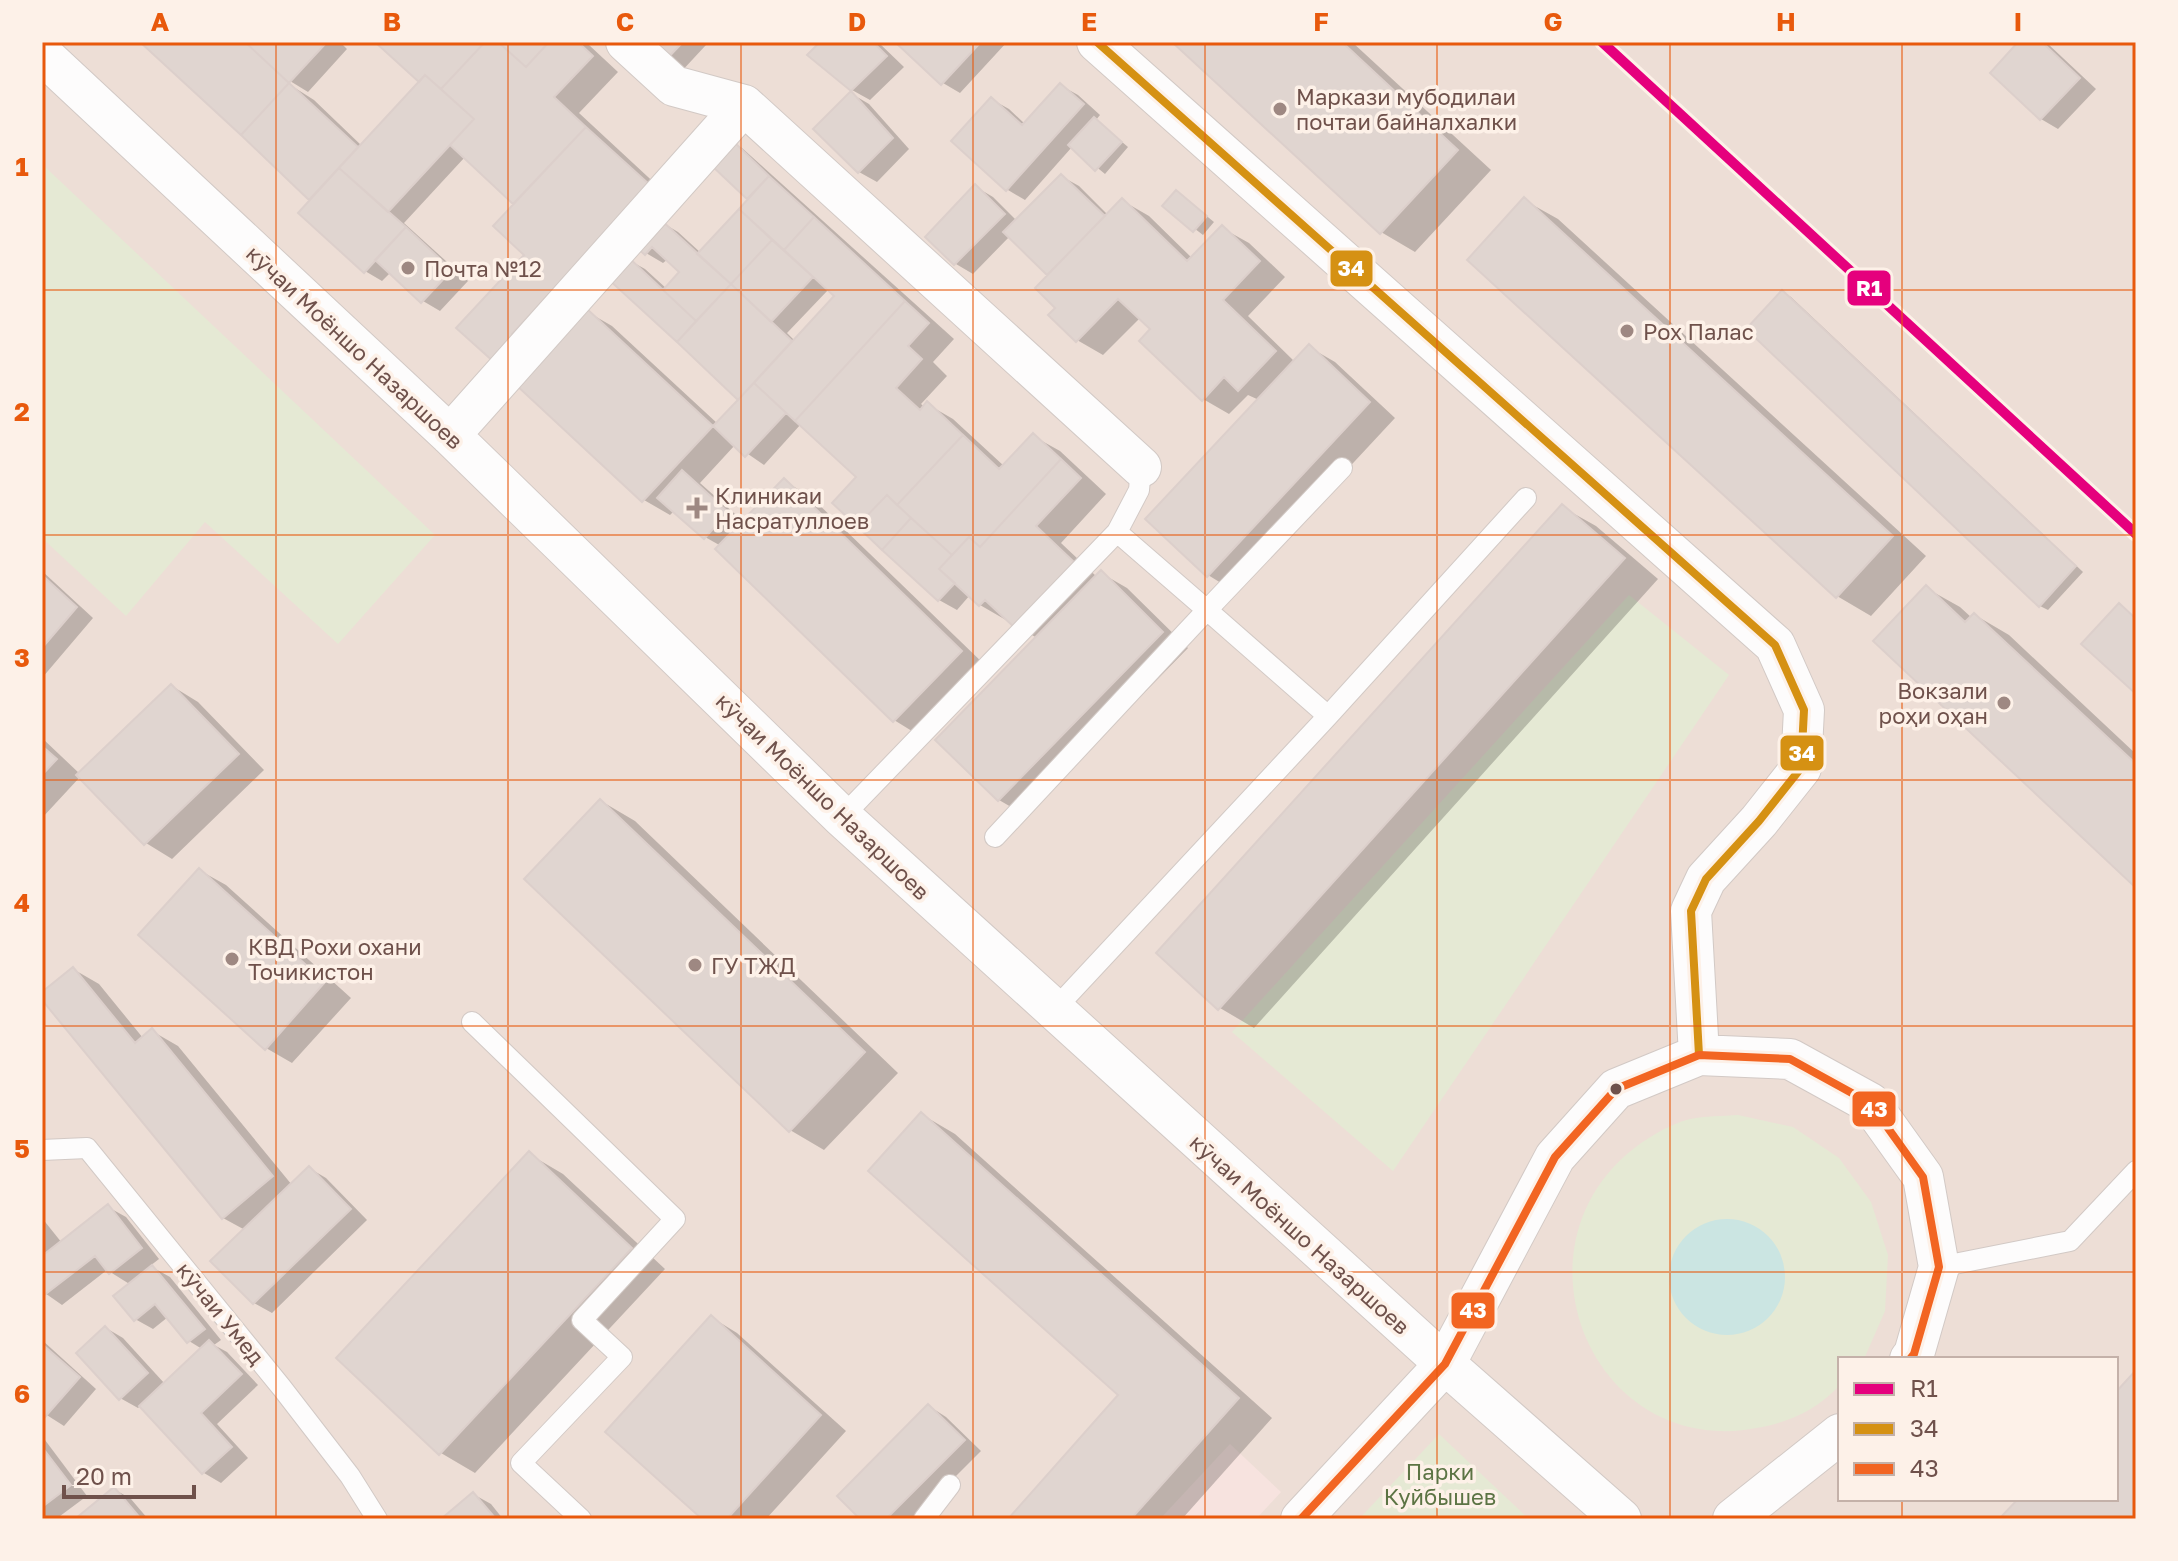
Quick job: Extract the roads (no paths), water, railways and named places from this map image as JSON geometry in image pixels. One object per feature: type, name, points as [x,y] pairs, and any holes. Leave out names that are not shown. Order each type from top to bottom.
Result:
[{"type":"street","points":[[626,42],[674,86],[744,105],[1141,467]]},
{"type":"street","points":[[1097,42],[1775,645],[1804,710],[1801,768],[1759,821],[1706,879],[1691,911],[1699,1055]]},
{"type":"street","name":"кӯчаи Моёншо Назаршоев","points":[[42,54],[450,435],[842,817],[1053,1011],[1621,1519]]},
{"type":"street","points":[[450,435],[744,105]]},
{"type":"street","points":[[1301,1519],[1445,1364],[1555,1157],[1616,1089],[1699,1055],[1790,1059],[1870,1103],[1923,1177],[1939,1267],[1912,1357]]},
{"type":"street","points":[[1733,1519],[1838,1436]]},
{"type":"lane","points":[[842,817],[1117,532],[1139,490],[1141,467]]},
{"type":"lane","points":[[995,837],[1342,468]]},
{"type":"lane","points":[[1053,1011],[1526,498]]},
{"type":"lane","points":[[1117,532],[1328,716]]},
{"type":"lane","points":[[472,1022],[675,1219],[582,1320],[622,1357],[521,1463],[581,1519]]},
{"type":"lane","name":"кӯчаи Умед","points":[[42,1150],[87,1148],[282,1388],[350,1476],[377,1519]]},
{"type":"lane","points":[[1939,1267],[2070,1241],[2136,1171]]},
{"type":"lane","points":[[924,1519],[950,1485]]},
{"type":"water","points":[[1727,1219],[1749,1223],[1768,1236],[1781,1255],[1785,1277],[1781,1299],[1768,1318],[1749,1331],[1727,1335],[1705,1331],[1686,1318],[1673,1299],[1669,1277],[1673,1255],[1686,1236],[1705,1223]]},
{"type":"place","name":"Маркази мубодилаи почтаи байналхалки","points":[[1280,109]]},
{"type":"place","name":"Почта №12","points":[[408,268]]},
{"type":"place","name":"Рох Палас","points":[[1627,331]]},
{"type":"place","name":"Клиникаи Насратуллоев","points":[[697,508]]},
{"type":"place","name":"Вокзали роҳи оҳан","points":[[2004,703]]},
{"type":"place","name":"КВД Рохи охани Точикистон","points":[[232,959]]},
{"type":"place","name":"ГУ ТЖД","points":[[695,965]]},
{"type":"park label","name":"Парки Куйбышев","points":[[1440,1484]]}]
